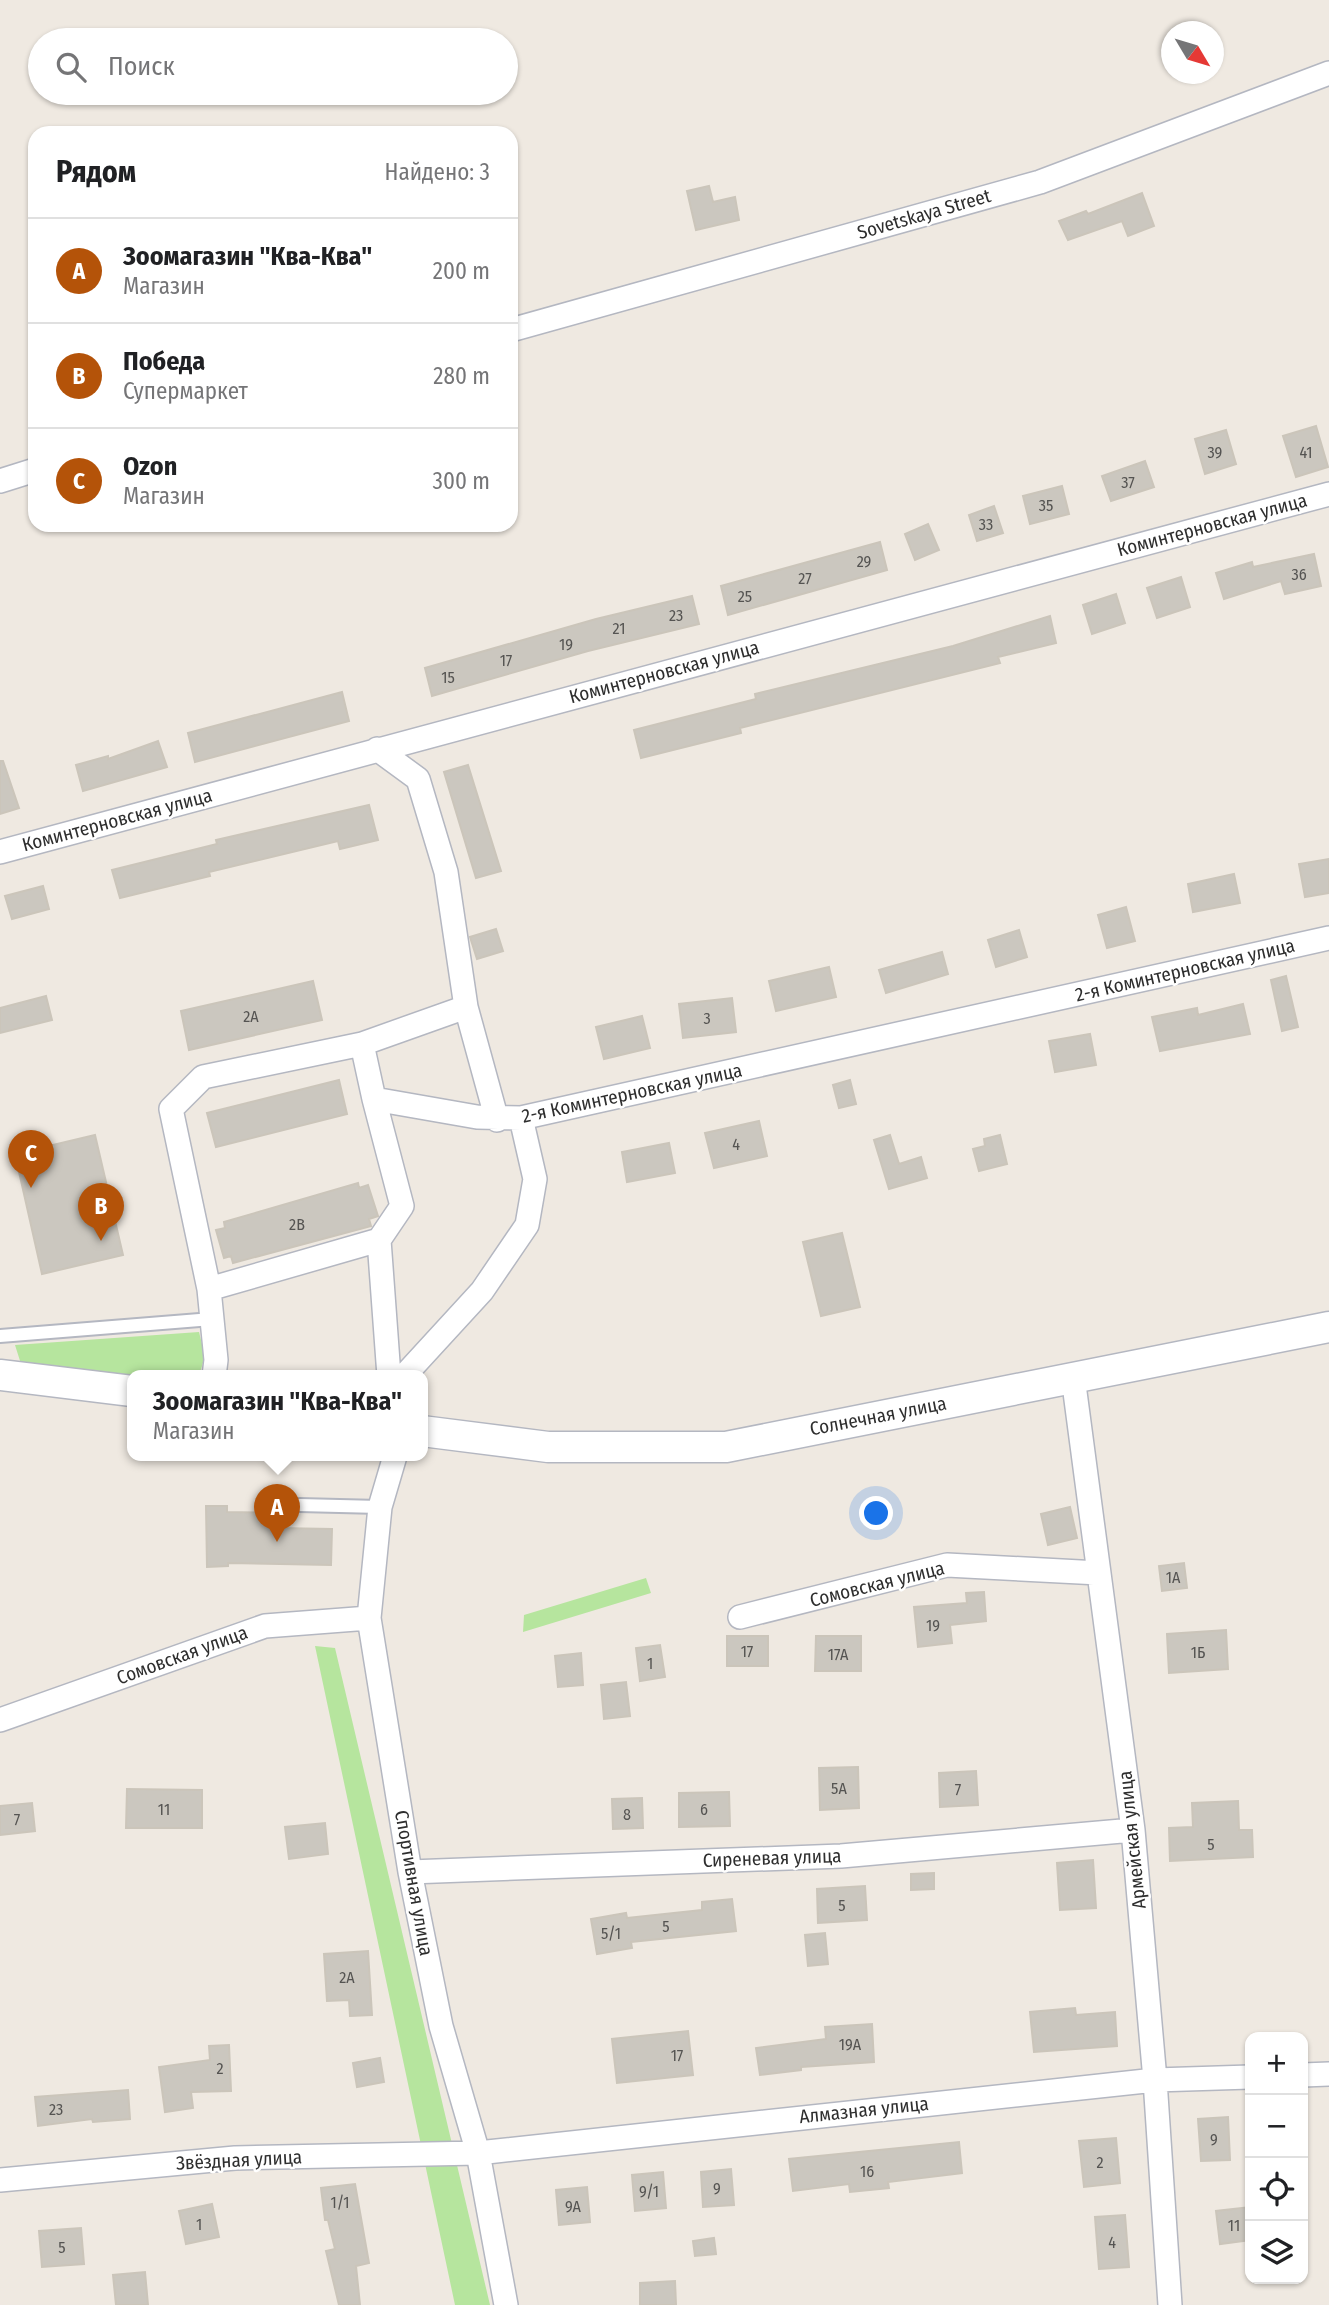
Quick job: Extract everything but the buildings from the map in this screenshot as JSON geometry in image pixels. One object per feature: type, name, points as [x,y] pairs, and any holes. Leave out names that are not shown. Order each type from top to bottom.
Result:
[{"type":"street","name":"Sovetskaya Street","points":[[518,328],[1040,182],[1329,74]]},
{"type":"street","points":[[0,481],[28,472]]},
{"type":"street","name":"Коминтерновская улица","points":[[0,852],[1329,494]]},
{"type":"street","points":[[377,749],[418,779],[446,872],[466,1007],[497,1120]]},
{"type":"street","name":"2-я Коминтерновская улица","points":[[374,1098],[497,1120],[521,1118],[1329,938]]},
{"type":"street","points":[[215,1370],[209,1289],[170,1109],[203,1077],[362,1044],[466,1007]]},
{"type":"street","points":[[362,1044],[401,1206],[379,1240],[389,1370]]},
{"type":"street","points":[[410,1370],[482,1291],[527,1225],[535,1180],[521,1118]]},
{"type":"street","points":[[209,1289],[379,1240]]},
{"type":"street","name":"Солнечная улица","points":[[428,1432],[548,1447],[726,1447],[1329,1327]]},
{"type":"street","points":[[0,1375],[127,1390]]},
{"type":"street","name":"Армейская улица","points":[[1073,1377],[1133,1830],[1155,2080],[1170,2305]]},
{"type":"street","name":"Спортивная улица","points":[[393,1461],[380,1507],[369,1618],[410,1872],[441,2026],[478,2153],[506,2305]]},
{"type":"street","name":"Сомовская улица","points":[[740,1617],[947,1565],[1099,1573]]},
{"type":"street","name":"Сомовская улица","points":[[0,1720],[265,1626],[369,1618]]},
{"type":"street","name":"Сиреневая улица","points":[[410,1872],[841,1856],[1133,1830]]},
{"type":"street","points":[[1308,2075],[1329,2074]]},
{"type":"street","name":"Алмазная улица","points":[[478,2153],[523,2146],[1155,2080],[1245,2077]]},
{"type":"street","name":"Звёздная улица","points":[[0,2180],[234,2158],[478,2153]]},
{"type":"lane","points":[[0,1335],[212,1319]]},
{"type":"lane","points":[[299,1505],[380,1507]]},
{"type":"green space","points":[[199,1332],[205,1356],[201,1370],[127,1370],[127,1377],[21,1364],[15,1345]]},
{"type":"green space","points":[[646,1578],[651,1593],[523,1632],[524,1615]]},
{"type":"green space","points":[[315,1646],[335,1648],[490,2305],[455,2305]]},
{"type":"place","name":"Ozon","points":[[31,1188]]},
{"type":"place","name":"Победа","points":[[101,1241]]},
{"type":"place","name":"Зоомагазин \"Ква-Ква\"","points":[[277,1542]]}]
